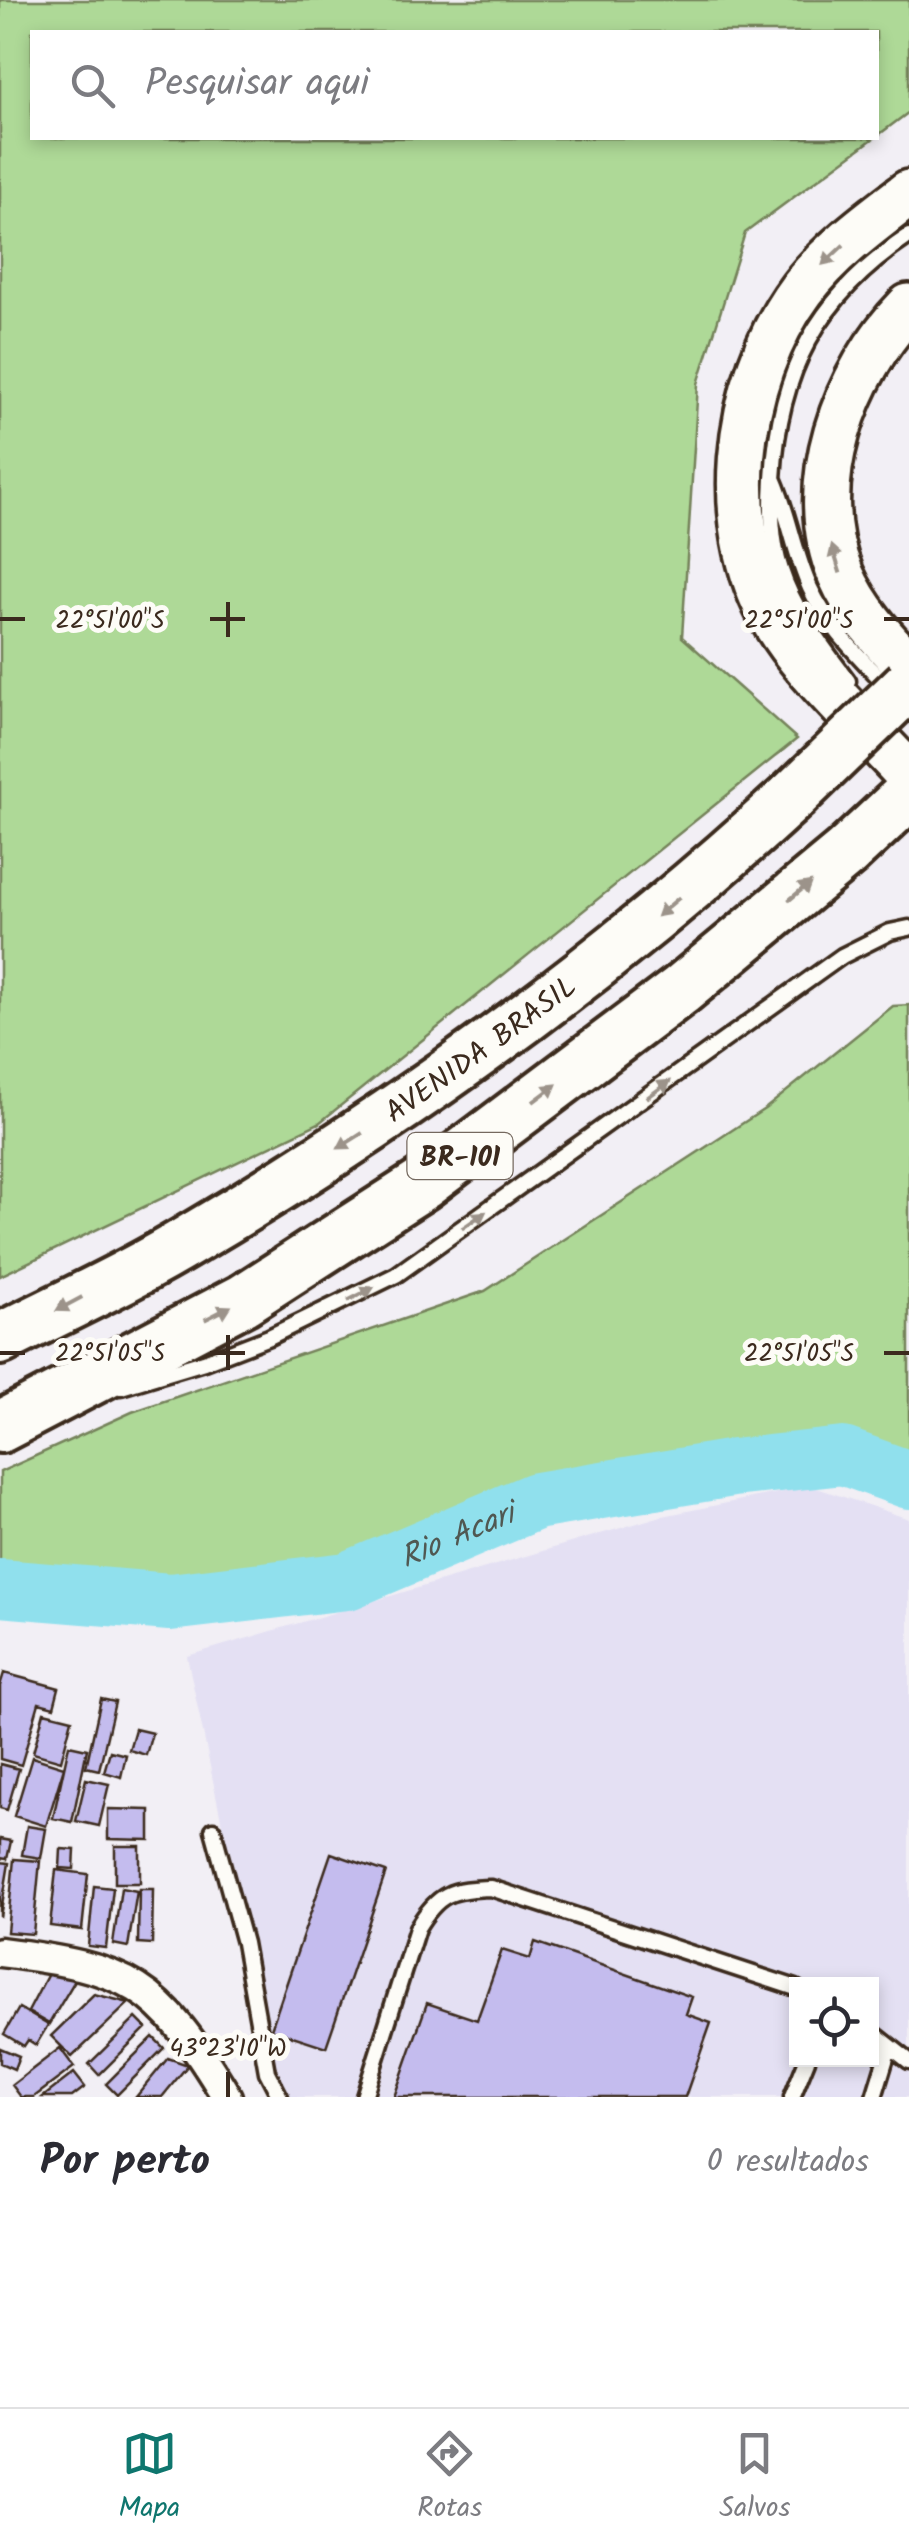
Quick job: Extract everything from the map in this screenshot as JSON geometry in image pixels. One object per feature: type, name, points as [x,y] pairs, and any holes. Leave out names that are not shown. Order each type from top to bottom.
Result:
[{"type":"highway","name":"AVENIDA BRASIL","points":[[0,1339],[192,1239],[366,1131],[641,929],[715,868],[898,703]]},
{"type":"highway","name":"BR-101","points":[[19,1417],[243,1300],[424,1184],[681,990],[909,794]]},
{"type":"main road","points":[[909,194],[863,228],[822,266],[776,329],[747,408],[740,485],[748,550],[781,632],[909,775]]},
{"type":"main road","points":[[909,307],[874,347],[848,400],[833,451],[828,527],[832,551],[860,612],[909,668]]},
{"type":"street","points":[[0,1952],[111,1972],[139,1987],[161,2004],[189,2036],[226,2097]]},
{"type":"lane","points":[[898,703],[852,687],[818,640],[782,572],[770,502],[782,400],[807,340],[845,288],[909,236]]},
{"type":"lane","points":[[773,478],[819,605],[839,634],[909,709]]},
{"type":"lane","points":[[111,1390],[269,1337],[396,1275],[842,956],[890,932],[909,928]]},
{"type":"lane","points":[[19,1417],[93,1394]]},
{"type":"lane","points":[[213,1830],[244,1943],[267,2072],[280,2097]]},
{"type":"lane","points":[[364,2097],[417,1928],[429,1908],[445,1894],[466,1888],[491,1888],[789,1986]]},
{"type":"lane","points":[[879,2039],[909,2061]]},
{"type":"lane","points":[[874,2097],[889,2048]]},
{"type":"lane","points":[[792,2097],[804,2067]]},
{"type":"shaded area","points":[[811,1486],[909,1519],[909,2097],[279,2097],[187,1656],[658,1517]]},
{"type":"green space","points":[[0,0],[909,0],[909,112],[879,134],[879,30],[30,30],[30,140],[871,140],[745,233],[698,384],[682,637],[797,739],[319,1123],[0,1276]]},
{"type":"green space","points":[[909,1005],[909,1467],[840,1440],[534,1487],[340,1565],[169,1584],[0,1568],[0,1472],[132,1412],[485,1291],[766,1108],[893,1006]]},
{"type":"building","points":[[4,1673],[59,1688],[54,1707],[39,1703],[21,1765],[0,1759],[0,1686]]},
{"type":"building","points":[[101,1699],[115,1702],[99,1770],[86,1767]]},
{"type":"building","points":[[44,1712],[72,1719],[61,1761],[33,1753]]},
{"type":"building","points":[[135,1729],[152,1733],[146,1755],[129,1750]]},
{"type":"building","points":[[69,1745],[87,1749],[72,1822],[53,1818]]},
{"type":"building","points":[[110,1751],[126,1755],[121,1777],[104,1772]]},
{"type":"building","points":[[32,1757],[64,1767],[46,1826],[14,1816]]},
{"type":"building","points":[[0,1764],[19,1769],[7,1810],[0,1808]]},
{"type":"building","points":[[86,1779],[109,1784],[99,1826],[76,1821]]},
{"type":"building","points":[[108,1809],[150,1810],[150,1840],[108,1839]]},
{"type":"building","points":[[27,1826],[46,1829],[41,1858],[22,1855]]},
{"type":"building","points":[[0,1839],[11,1841],[7,1859],[0,1858]]},
{"type":"building","points":[[115,1846],[140,1846],[140,1883],[115,1883]]},
{"type":"building","points":[[61,1849],[75,1850],[74,1869],[60,1868]]},
{"type":"building","points":[[331,1853],[386,1872],[326,2047],[271,2029]]},
{"type":"building","points":[[14,1859],[40,1861],[33,1934],[7,1932]]},
{"type":"building","points":[[0,1862],[9,1863],[0,1917]]},
{"type":"building","points":[[56,1870],[88,1874],[82,1930],[50,1926]]},
{"type":"building","points":[[94,1886],[113,1888],[106,1948],[88,1946]]},
{"type":"building","points":[[121,1888],[137,1891],[128,1947],[113,1944]]},
{"type":"building","points":[[139,1889],[153,1889],[152,1944],[138,1943]]},
{"type":"building","points":[[535,1942],[692,1997],[686,2014],[711,2023],[685,2097],[394,2097],[427,2003],[477,2020],[502,1950],[530,1959]]},
{"type":"building","points":[[51,1968],[77,1977],[49,2024],[28,2012]]},
{"type":"building","points":[[94,1994],[129,2003],[72,2057],[51,2036]]},
{"type":"building","points":[[19,2008],[48,2025],[36,2045],[28,2040],[24,2046],[4,2034]]},
{"type":"building","points":[[136,2018],[146,2028],[99,2075],[89,2064]]},
{"type":"building","points":[[153,2037],[164,2048],[117,2095],[106,2084]]},
{"type":"building","points":[[0,2048],[19,2056],[14,2069],[0,2063]]},
{"type":"building","points":[[60,2048],[74,2067],[34,2097],[21,2097],[12,2085]]},
{"type":"building","points":[[168,2058],[188,2065],[162,2097],[136,2097]]},
{"type":"building","points":[[74,2073],[85,2087],[72,2097],[43,2097]]},
{"type":"waterway","name":"Rio Acari","points":[[0,1588],[170,1602],[347,1581],[536,1501],[733,1468],[843,1456],[909,1480]]}]
